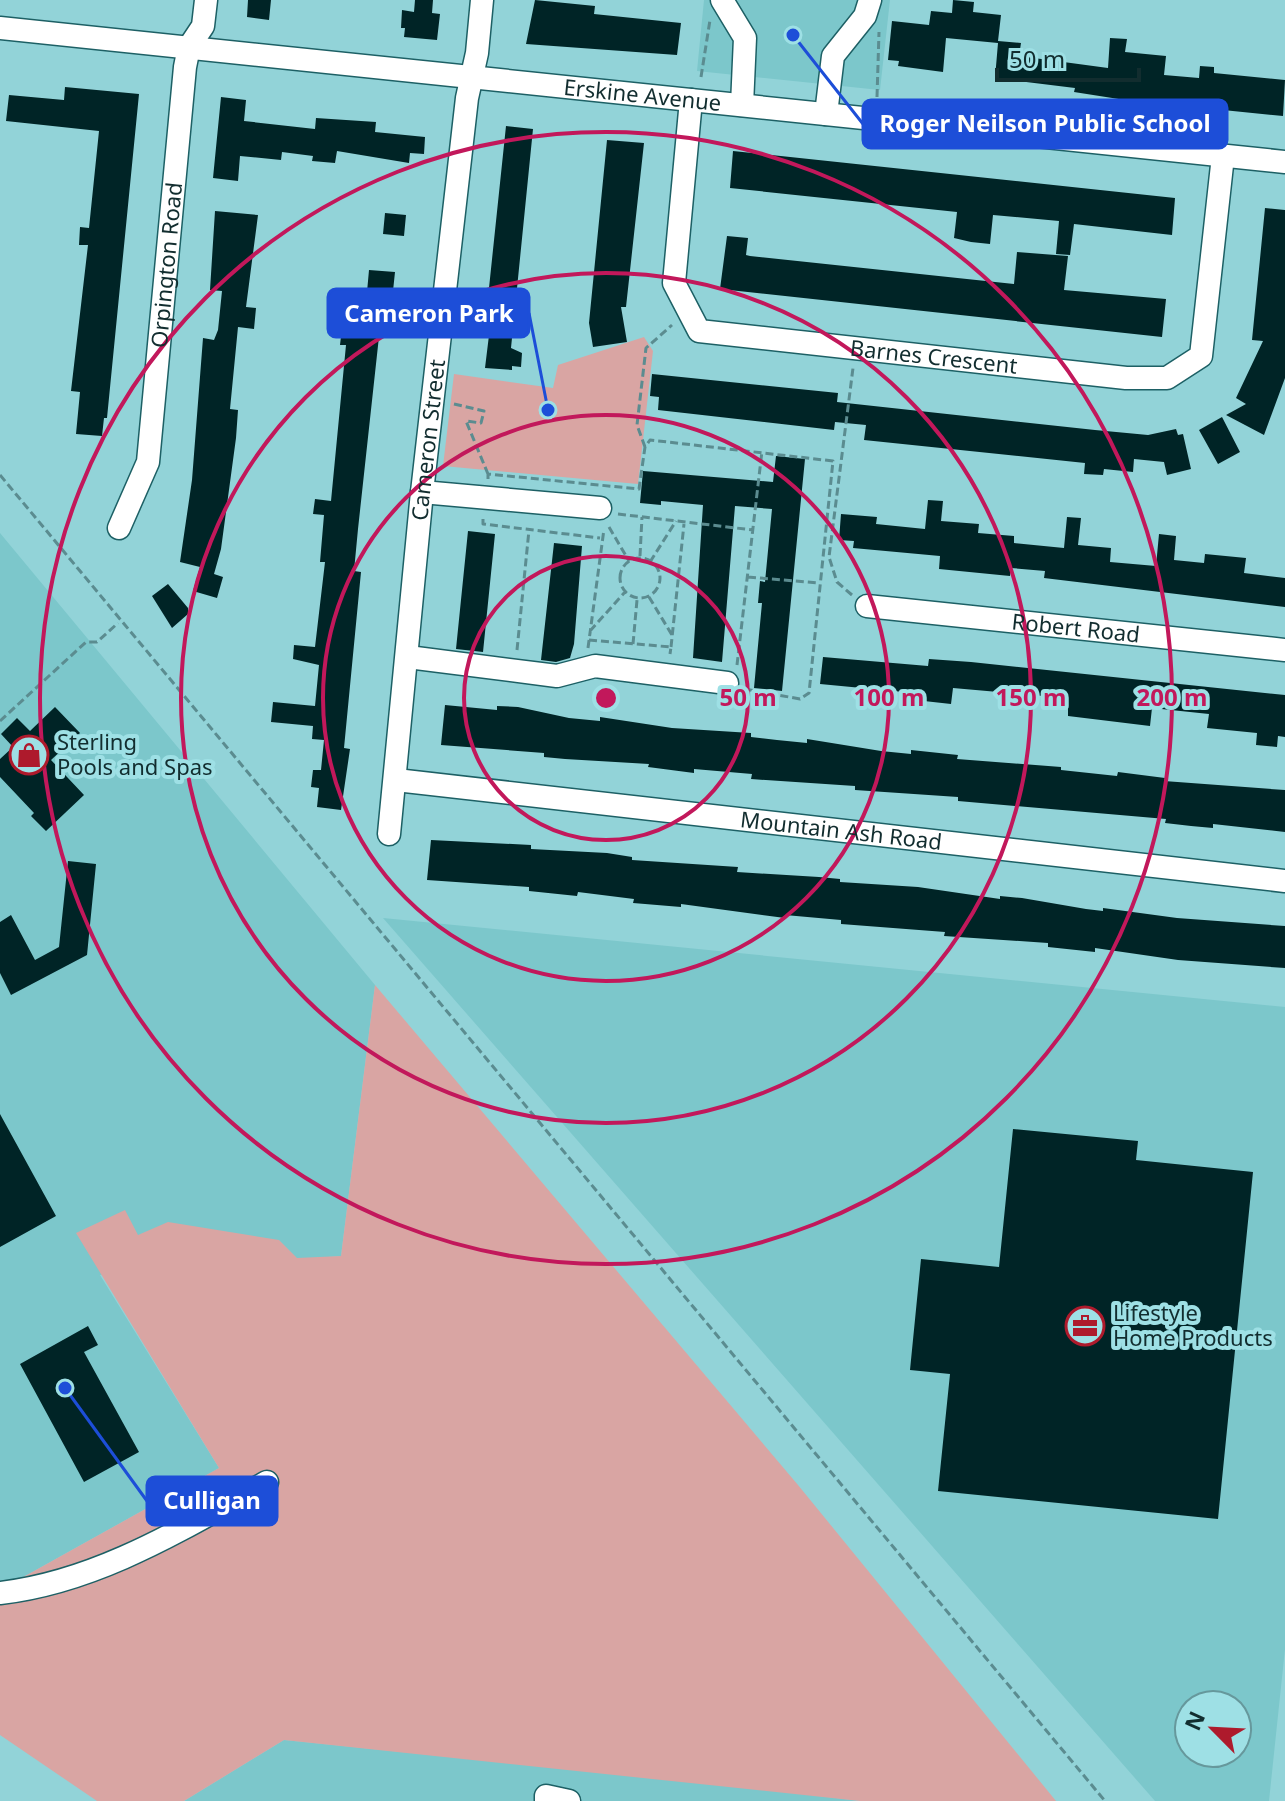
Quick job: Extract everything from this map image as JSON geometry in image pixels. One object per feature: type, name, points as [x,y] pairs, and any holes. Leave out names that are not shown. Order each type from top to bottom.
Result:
[{"type":"street","name":"Orpington Road","points":[[119,528],[148,462],[189,47],[203,26],[206,0]]},
{"type":"street","name":"Cameron Street","points":[[389,834],[422,492],[482,0]]},
{"type":"street","points":[[826,114],[833,56],[865,16],[870,0]]},
{"type":"street","points":[[716,7],[745,38],[742,105]]},
{"type":"street","name":"Erskine Avenue","points":[[0,28],[1285,162]]},
{"type":"street","points":[[688,310],[674,283],[691,100]]},
{"type":"street","name":"Barnes Crescent","points":[[688,310],[699,331],[1051,371],[1167,378],[1201,356],[1223,156]]},
{"type":"street","points":[[422,492],[605,510]]},
{"type":"street","name":"Robert Road","points":[[867,606],[1285,650]]},
{"type":"street","points":[[408,657],[557,676],[595,666],[727,683]]},
{"type":"street","name":"Mountain Ash Road","points":[[396,780],[1285,881]]},
{"type":"street","points":[[0,1593],[39,1589],[142,1551],[267,1482]]},
{"type":"street","points":[[546,1801],[546,1796],[569,1801]]},
{"type":"path","points":[[701,77],[716,7]]},
{"type":"path","points":[[877,97],[880,25]]},
{"type":"path","points":[[645,447],[637,425],[646,348],[688,310]]},
{"type":"path","points":[[855,349],[829,557],[837,582],[867,606]]},
{"type":"path","points":[[433,399],[484,411],[481,423],[466,421],[488,474],[487,488]]},
{"type":"path","points":[[488,474],[639,489],[645,447],[650,440],[833,461],[842,457]]},
{"type":"path","points":[[762,451],[739,663],[727,683],[770,695],[800,699],[809,693],[833,461]]},
{"type":"path","points":[[0,475],[119,622],[1105,1801]]},
{"type":"path","points":[[610,487],[605,510],[753,530]]},
{"type":"path","points":[[484,509],[483,524],[600,538]]},
{"type":"path","points":[[640,556],[642,517]]},
{"type":"path","points":[[650,562],[676,521]]},
{"type":"path","points":[[671,647],[685,522]]},
{"type":"path","points":[[586,659],[600,538],[606,523],[629,561]]},
{"type":"path","points":[[516,662],[529,529]]},
{"type":"path","points":[[637,600],[625,592],[620,582],[629,561],[640,556]]},
{"type":"path","points":[[637,600],[648,596],[660,584],[656,567],[640,556]]},
{"type":"path","points":[[748,577],[819,583]]},
{"type":"path","points":[[590,631],[625,592]]},
{"type":"path","points":[[648,596],[672,635]]},
{"type":"path","points":[[633,644],[637,600]]},
{"type":"path","points":[[0,721],[86,642],[97,642],[119,622]]},
{"type":"shaded area","points":[[704,0],[890,0],[880,90],[697,71]]},
{"type":"shaded area","points":[[644,337],[653,351],[638,484],[443,466],[454,374],[553,388],[558,365]]},
{"type":"shaded area","points":[[0,533],[375,985],[341,1256],[100,1275],[219,1468],[0,1590]]},
{"type":"shaded area","points":[[383,918],[1285,1007],[1285,1649],[1269,1801],[1155,1801]]},
{"type":"shaded area","points":[[375,985],[798,1485],[1056,1801],[860,1801],[284,1740],[184,1801],[97,1801],[0,1735],[0,1590],[219,1468],[76,1233],[125,1210],[138,1235],[168,1222],[279,1240],[297,1258],[341,1256]]},
{"type":"shaded area","points":[[284,1740],[754,1788],[860,1801],[184,1801]]},
{"type":"building","points":[[248,0],[271,0],[269,20],[247,17]]},
{"type":"building","points":[[415,0],[433,0],[432,13],[440,14],[437,40],[404,37],[402,10],[414,12]]},
{"type":"building","points":[[535,0],[595,6],[594,14],[681,23],[677,55],[526,44]]},
{"type":"building","points":[[953,0],[974,2],[973,12],[1001,15],[998,41],[1021,43],[1019,56],[1108,68],[1110,38],[1127,39],[1125,52],[1166,56],[1164,75],[1199,78],[1200,66],[1214,67],[1214,73],[1285,80],[1283,116],[1125,100],[1074,92],[1075,88],[995,78],[998,43],[946,38],[943,72],[898,66],[899,61],[888,60],[892,21],[929,25],[931,11],[952,13]]},
{"type":"building","points":[[65,87],[139,94],[107,418],[104,418],[102,436],[76,434],[80,392],[71,391],[88,245],[79,245],[80,227],[89,228],[99,131],[6,121],[9,95],[64,100]]},
{"type":"building","points":[[221,97],[246,100],[244,121],[315,129],[316,118],[376,122],[375,132],[425,137],[424,154],[410,153],[409,163],[337,151],[335,163],[312,161],[313,156],[282,152],[281,160],[240,156],[238,181],[213,178]]},
{"type":"building","points":[[506,126],[533,129],[511,348],[522,353],[521,367],[512,366],[512,370],[485,368],[490,327],[485,326]]},
{"type":"building","points":[[607,140],[644,143],[626,307],[621,307],[627,342],[593,347],[589,323]]},
{"type":"building","points":[[733,151],[1175,198],[1172,235],[1074,224],[1070,255],[1056,254],[1059,221],[993,215],[990,244],[971,242],[954,238],[957,212],[730,188]]},
{"type":"building","points":[[1265,208],[1285,210],[1285,378],[1264,435],[1226,415],[1246,404],[1236,398],[1263,341],[1252,340]]},
{"type":"building","points":[[215,211],[258,215],[246,307],[256,308],[254,329],[238,327],[230,409],[238,410],[236,438],[221,549],[214,574],[223,577],[217,598],[193,591],[200,567],[180,562],[192,480],[203,338],[214,340],[222,291],[210,290]]},
{"type":"building","points":[[385,213],[406,215],[404,236],[383,234]]},
{"type":"building","points":[[727,236],[748,238],[746,255],[750,256],[1014,284],[1017,252],[1068,256],[1064,290],[1166,299],[1162,337],[720,289]]},
{"type":"building","points":[[369,270],[395,272],[391,310],[382,309],[358,529],[354,571],[361,572],[344,748],[350,749],[341,810],[317,807],[319,788],[311,787],[313,770],[321,770],[324,740],[312,739],[313,726],[271,722],[273,702],[315,706],[319,665],[293,659],[294,645],[315,647],[325,562],[320,562],[324,515],[313,514],[315,499],[331,501],[346,345],[340,345],[343,319],[360,321],[360,314],[365,314]]},
{"type":"building","points":[[652,374],[838,393],[837,402],[1095,430],[1148,435],[1176,429],[1178,435],[1183,434],[1191,469],[1167,475],[1164,462],[1134,459],[1133,472],[1104,469],[1103,475],[1084,474],[1085,463],[864,440],[866,425],[835,422],[834,430],[658,410],[659,397],[650,396]]},
{"type":"building","points":[[1222,417],[1240,452],[1218,464],[1199,430]]},
{"type":"building","points":[[776,456],[805,459],[782,691],[754,688],[762,603],[758,603],[760,581],[765,582],[772,509],[735,506],[722,662],[693,658],[703,505],[661,501],[661,505],[640,503],[643,471],[773,482]]},
{"type":"building","points":[[928,500],[943,501],[941,521],[979,524],[978,533],[1014,536],[1014,543],[1064,548],[1067,517],[1081,518],[1078,545],[1111,548],[1110,562],[1156,566],[1159,534],[1176,536],[1174,560],[1204,563],[1205,554],[1246,558],[1244,573],[1285,578],[1285,607],[1044,578],[1045,571],[1011,568],[1010,576],[939,569],[940,556],[853,548],[854,541],[839,540],[841,514],[877,517],[876,524],[925,529]]},
{"type":"building","points":[[468,531],[495,534],[483,652],[456,649]]},
{"type":"building","points":[[554,543],[582,546],[574,644],[570,658],[556,662],[541,660]]},
{"type":"building","points":[[168,584],[188,608],[188,614],[172,628],[152,596]]},
{"type":"building","points":[[823,657],[928,666],[929,659],[971,662],[1285,695],[1285,737],[1278,736],[1277,747],[1256,745],[1257,733],[1207,728],[1209,714],[1152,708],[1150,726],[1068,716],[1068,708],[1042,705],[1043,696],[953,688],[951,704],[924,701],[925,694],[820,684]]},
{"type":"building","points":[[445,705],[497,710],[497,706],[518,707],[569,718],[600,721],[600,717],[672,728],[751,733],[751,737],[777,740],[807,743],[807,739],[881,751],[911,754],[911,750],[958,755],[957,759],[1061,767],[1061,770],[1117,776],[1118,772],[1165,778],[1164,781],[1285,790],[1285,832],[1213,824],[1213,828],[1191,826],[1165,823],[1166,819],[958,801],[958,797],[855,790],[855,786],[751,779],[752,774],[694,769],[694,773],[648,767],[649,764],[565,759],[544,757],[544,753],[441,745]]},
{"type":"building","points":[[55,707],[80,733],[51,760],[84,795],[46,831],[31,816],[34,813],[0,777],[0,759],[13,747],[1,734],[17,718],[30,731]]},
{"type":"building","points":[[431,840],[531,845],[531,849],[607,853],[632,857],[632,860],[738,867],[737,872],[840,879],[840,882],[918,887],[1000,899],[1000,896],[1022,898],[1103,911],[1103,908],[1177,918],[1285,926],[1285,968],[1178,960],[1095,948],[1095,952],[1048,947],[1048,943],[944,936],[945,932],[841,924],[841,920],[785,915],[785,918],[681,904],[681,907],[633,903],[634,899],[578,892],[577,896],[529,891],[529,887],[427,880]]},
{"type":"building","points":[[68,861],[96,864],[87,955],[11,995],[0,973],[0,922],[11,915],[35,960],[59,947]]},
{"type":"building","points":[[0,1114],[56,1216],[0,1247]]},
{"type":"building","points":[[1013,1129],[1138,1141],[1136,1160],[1253,1172],[1218,1519],[938,1491],[950,1374],[910,1370],[921,1259],[999,1267]]},
{"type":"building","points":[[88,1326],[98,1345],[84,1352],[139,1452],[84,1482],[20,1364]]},
{"type":"place","name":"Roger Neilson Public School","points":[[793,35]]},
{"type":"place","name":"Cameron Park","points":[[548,410]]},
{"type":"place","name":"Sterling Pools and Spas","points":[[29,755]]},
{"type":"place","name":"Lifestyle Home Products","points":[[1085,1326]]},
{"type":"place","name":"Culligan","points":[[65,1388]]}]
